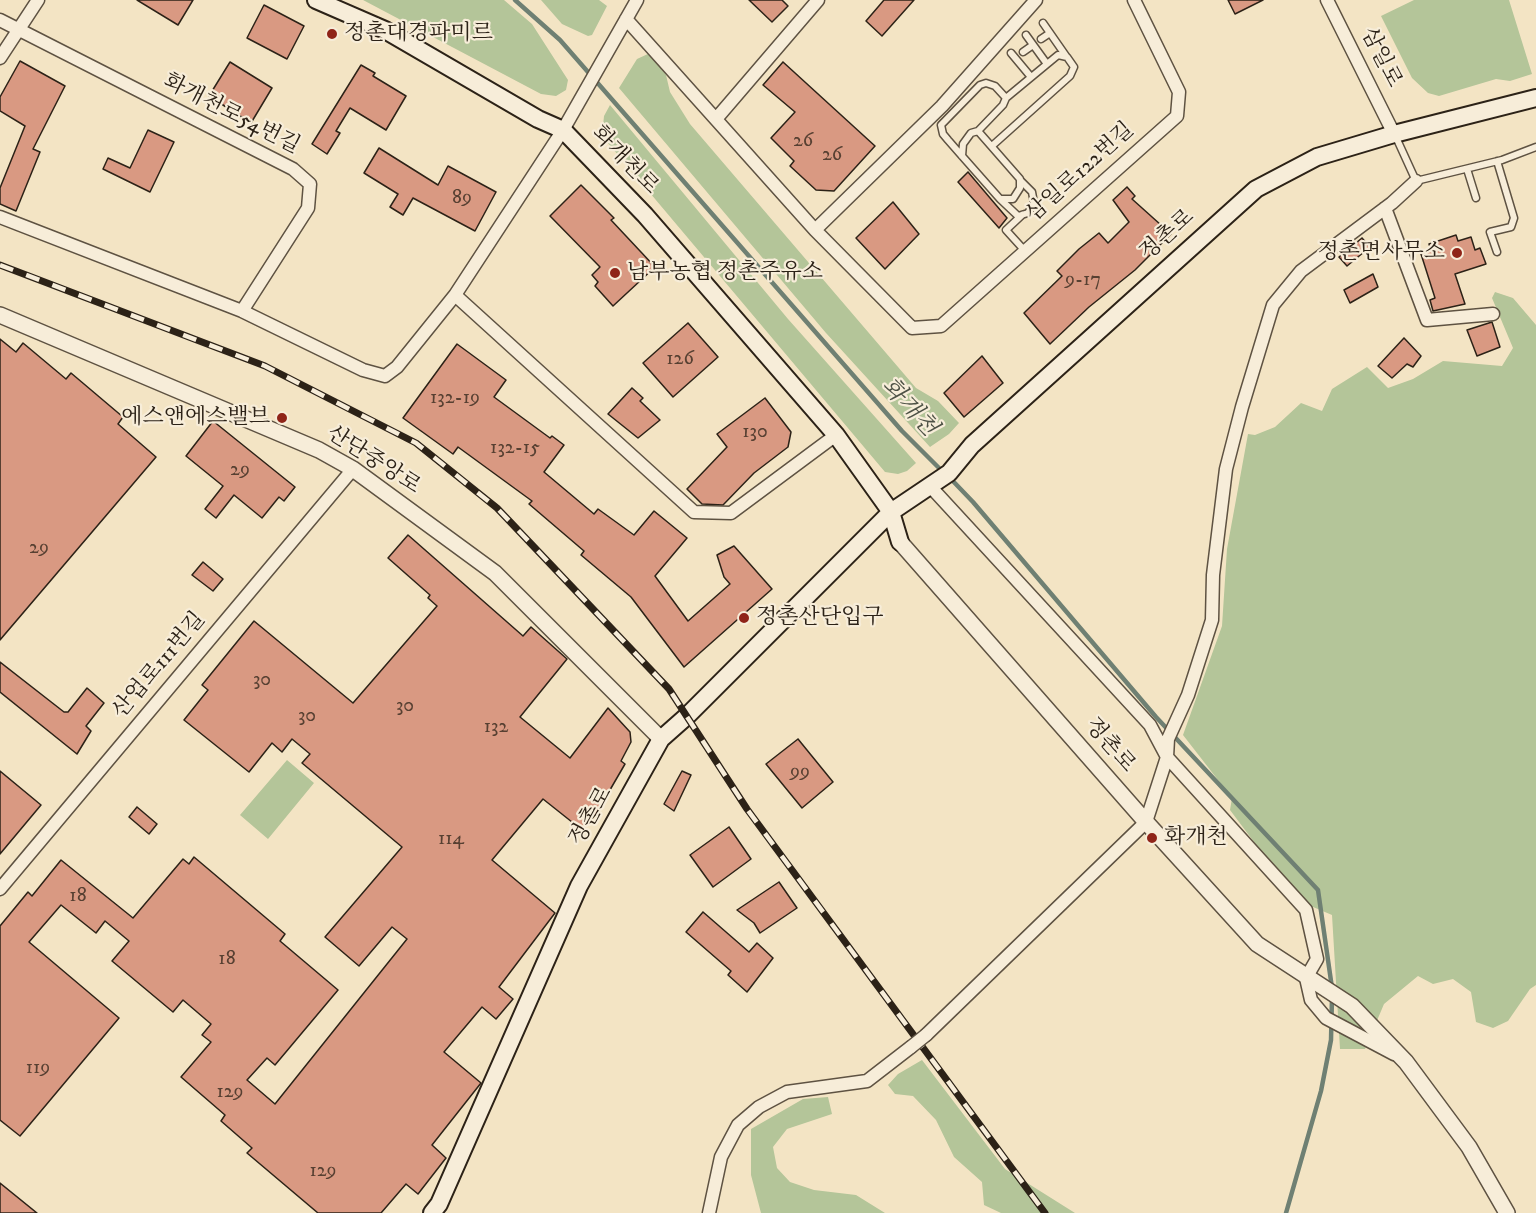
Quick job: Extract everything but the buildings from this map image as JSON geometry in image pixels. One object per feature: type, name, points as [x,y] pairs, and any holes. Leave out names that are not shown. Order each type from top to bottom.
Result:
[{"type":"main road","name":"화개천로","points":[[316,0],[385,30],[538,119],[566,123],[836,435],[891,513]]},
{"type":"main road","name":"정촌로","points":[[432,1213],[439,1204],[579,886],[661,738],[687,716],[891,513],[938,480],[972,445],[1256,189],[1317,157],[1394,134],[1536,98]]},
{"type":"main road","name":"정촌로","points":[[891,513],[900,542]]},
{"type":"street","points":[[0,58],[38,0]]},
{"type":"street","points":[[0,217],[242,311],[363,370],[385,376],[397,367],[455,295],[566,123],[637,0]]},
{"type":"street","points":[[716,119],[818,0]]},
{"type":"street","points":[[626,19],[815,230],[942,106],[1036,0]]},
{"type":"street","name":"삼일로122번길","points":[[815,230],[912,328],[940,326],[1177,116],[1179,92],[1134,0]]},
{"type":"street","name":"삼일로","points":[[1327,0],[1394,134]]},
{"type":"street","name":"화개천로54번길","points":[[0,20],[293,169],[310,184],[308,208],[242,311]]},
{"type":"street","points":[[710,1213],[722,1157],[738,1125],[759,1107],[787,1092],[867,1081],[926,1035],[1146,822],[1167,758],[1168,739],[1188,695],[1212,620],[1213,574],[1226,469],[1273,305],[1301,271],[1385,208],[1416,181]]},
{"type":"street","points":[[1385,208],[1427,320],[1493,314]]},
{"type":"street","points":[[455,295],[694,512],[731,513],[836,435]]},
{"type":"street","name":"산단중앙로","points":[[0,315],[320,450],[353,469],[495,573],[661,738]]},
{"type":"street","name":"산업로111번길","points":[[0,889],[353,469]]},
{"type":"street","points":[[938,480],[1150,725],[1167,758],[1306,910],[1317,959],[1306,978],[1311,1000],[1326,1017],[1406,1062]]},
{"type":"street","name":"정촌로","points":[[900,542],[1146,822],[1257,944],[1352,1006],[1406,1062],[1469,1147],[1507,1213]]},
{"type":"lane","points":[[993,145],[1070,76],[1074,67],[1043,23]]},
{"type":"lane","points":[[1041,39],[1050,33]]},
{"type":"lane","points":[[1026,35],[1047,64]]},
{"type":"lane","points":[[1023,52],[1034,45]]},
{"type":"lane","points":[[1011,53],[1031,77]]},
{"type":"lane","points":[[962,156],[966,140],[971,133],[978,131],[1003,105],[1006,98],[1058,55],[1067,57]]},
{"type":"lane","points":[[1011,66],[1018,61]]},
{"type":"lane","points":[[1006,98],[995,86],[986,83],[980,85],[941,125],[943,134],[1012,213],[1022,215]]},
{"type":"lane","points":[[978,131],[993,145],[1032,192],[1034,203],[1028,213],[1022,215],[1006,230],[1025,251]]},
{"type":"lane","points":[[1394,134],[1416,181],[1497,161],[1536,147]]},
{"type":"lane","points":[[948,140],[966,140]]},
{"type":"lane","points":[[1497,161],[1514,218],[1511,227],[1490,232],[1497,252]]},
{"type":"lane","points":[[1467,169],[1476,198]]},
{"type":"lane","points":[[1000,198],[1013,199],[1020,188],[1020,179]]},
{"type":"green space","points":[[363,0],[504,0],[532,24],[568,80],[566,90],[556,96],[541,94]]},
{"type":"green space","points":[[541,0],[599,0],[607,6],[592,35],[588,36],[562,24]]},
{"type":"green space","points":[[1414,0],[1509,0],[1532,74],[1510,81],[1496,79],[1439,96],[1428,93],[1412,78],[1381,16]]},
{"type":"green space","points":[[650,53],[666,75],[670,92],[690,124],[916,388],[938,401],[959,423],[949,434],[930,447],[826,333],[619,88],[637,59]]},
{"type":"green space","points":[[610,105],[788,319],[916,463],[907,471],[898,474],[885,472],[602,136],[604,116]]},
{"type":"green space","points":[[1495,292],[1513,298],[1536,325],[1536,985],[1530,989],[1508,1021],[1493,1028],[1476,1022],[1471,992],[1453,979],[1433,984],[1418,976],[1384,1004],[1365,1049],[1340,1049],[1332,915],[1306,904],[1284,882],[1230,810],[1232,798],[1183,735],[1222,626],[1227,549],[1248,434],[1255,435],[1275,427],[1301,403],[1322,411],[1332,389],[1367,367],[1388,388],[1413,379],[1443,361],[1502,366],[1513,348],[1492,298]]},
{"type":"green space","points":[[287,760],[314,783],[268,839],[240,815]]},
{"type":"green space","points":[[922,1060],[1005,1169],[1075,1213],[1001,1213],[984,1205],[982,1182],[954,1157],[936,1120],[913,1096],[895,1094],[888,1085],[898,1074]]},
{"type":"green space","points":[[828,1097],[832,1114],[787,1129],[773,1147],[777,1168],[790,1182],[814,1190],[856,1195],[885,1213],[761,1213],[751,1175],[751,1129],[803,1099]]},
{"type":"waterway","name":"화개천","points":[[515,0],[560,40],[902,431],[944,473]]},
{"type":"waterway","name":"화개천","points":[[950,478],[1156,717],[1318,890],[1332,988]]},
{"type":"waterway","name":"화개천","points":[[1286,1213],[1321,1091],[1331,1040],[1332,997]]},
{"type":"railway","points":[[0,265],[265,366],[416,443],[497,508],[669,689],[747,809],[1045,1213]]},
{"type":"place","name":"정촌대경파미르","points":[[332,34]]},
{"type":"place","name":"정촌면사무소","points":[[1457,253]]},
{"type":"place","name":"남부농협 정촌주유소","points":[[615,273]]},
{"type":"place","name":"에스앤에스밸브","points":[[282,418]]},
{"type":"place","name":"정촌산단입구","points":[[744,618]]},
{"type":"place","name":"화개천","points":[[1152,838]]}]
